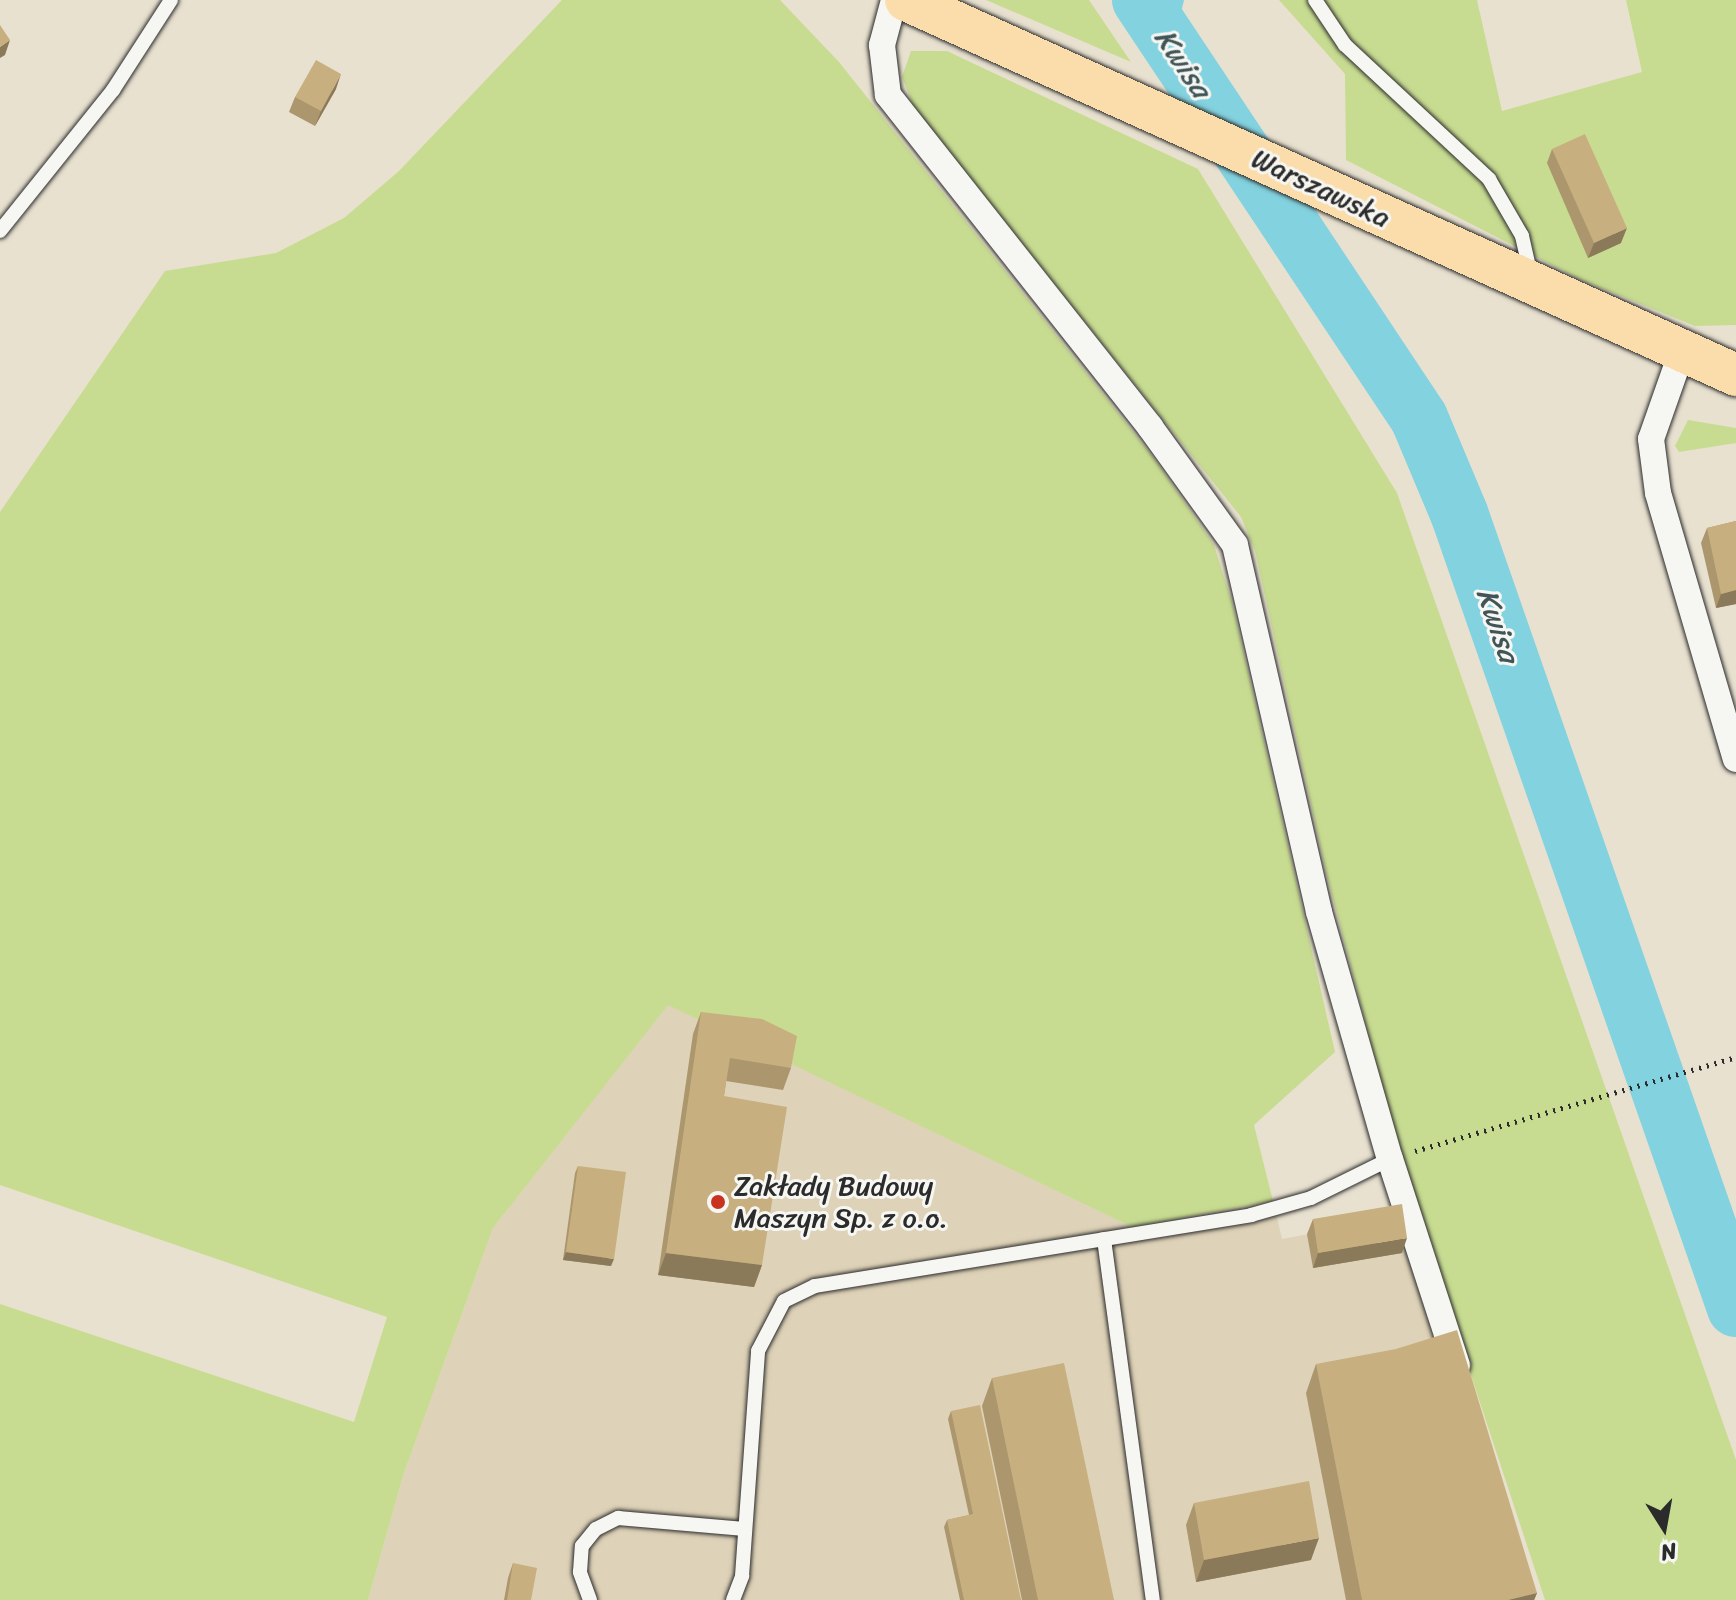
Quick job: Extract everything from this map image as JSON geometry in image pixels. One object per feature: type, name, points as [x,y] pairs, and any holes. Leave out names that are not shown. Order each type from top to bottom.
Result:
[{"type":"main road","name":"Warszawska","points":[[920,6],[1736,375]]},
{"type":"street","points":[[894,0],[882,45],[888,95],[1150,427],[1235,545],[1319,912],[1390,1159],[1463,1384]]},
{"type":"street","points":[[1682,351],[1651,439],[1658,493],[1736,759]]},
{"type":"lane","points":[[0,231],[113,90],[171,0]]},
{"type":"lane","points":[[1315,0],[1345,45],[1489,179],[1522,236],[1523,280]]},
{"type":"lane","points":[[733,1600],[742,1576],[758,1351],[784,1301],[815,1286],[1282,1207],[1390,1159]]},
{"type":"lane","points":[[1104,1239],[1153,1600]]},
{"type":"lane","points":[[590,1600],[580,1572],[582,1546],[596,1529],[618,1518],[642,1516],[745,1529]]},
{"type":"path","points":[[1390,1159],[1736,1057]]},
{"type":"shaded area","points":[[668,1004],[1132,1227],[1273,1201],[1282,1239],[1396,1218],[1522,1600],[368,1600],[403,1476],[493,1228]]},
{"type":"green space","points":[[562,0],[780,0],[839,62],[1153,457],[1214,545],[1232,602],[1335,1052],[1254,1125],[1273,1201],[1132,1227],[668,1005],[493,1228],[403,1476],[368,1600],[0,1600],[0,1304],[354,1422],[387,1317],[0,1185],[0,512],[165,271],[276,253],[344,218],[399,171]]},
{"type":"green space","points":[[986,0],[1089,0],[1131,62]]},
{"type":"green space","points":[[1279,0],[1477,0],[1502,111],[1642,72],[1626,0],[1736,0],[1736,325],[1695,326],[1579,279],[1346,160],[1345,74]]},
{"type":"green space","points":[[911,51],[947,51],[1198,169],[1397,493],[1736,1460],[1736,1600],[1545,1600],[1408,1184],[1326,872],[1255,551],[1241,517],[914,108],[902,77]]},
{"type":"green space","points":[[1688,420],[1736,428],[1736,443],[1679,452],[1675,446]]},
{"type":"building","points":[[0,25],[10,40],[0,47]]},
{"type":"building","points":[[316,60],[341,74],[321,111],[295,97]]},
{"type":"building","points":[[1585,134],[1627,228],[1594,243],[1552,149]]},
{"type":"building","points":[[1736,521],[1736,590],[1721,594],[1707,528]]},
{"type":"building","name":"Zakłady Budowy Maszyn Sp. z o.o.","points":[[701,1012],[762,1019],[797,1036],[791,1068],[730,1058],[724,1096],[787,1107],[762,1265],[666,1253]]},
{"type":"building","points":[[578,1166],[626,1172],[614,1259],[566,1252]]},
{"type":"building","points":[[1402,1204],[1407,1238],[1318,1253],[1313,1219]]},
{"type":"building","points":[[1457,1330],[1537,1593],[1508,1600],[1362,1600],[1316,1364],[1396,1349]]},
{"type":"building","points":[[1064,1363],[1114,1600],[1038,1600],[992,1378]]},
{"type":"building","points":[[980,1405],[1021,1600],[964,1600],[947,1520],[973,1514],[951,1411]]},
{"type":"building","points":[[1309,1481],[1319,1538],[1204,1560],[1194,1503]]},
{"type":"building","points":[[513,1563],[537,1568],[531,1600],[507,1600]]},
{"type":"waterway","name":"Kwisa","points":[[1141,0],[1419,418],[1459,513],[1736,1308]]},
{"type":"waterway","points":[[1168,41],[1179,0]]},
{"type":"place","name":"Zakłady Budowy Maszyn Sp. z o.o.","points":[[718,1202]]}]
